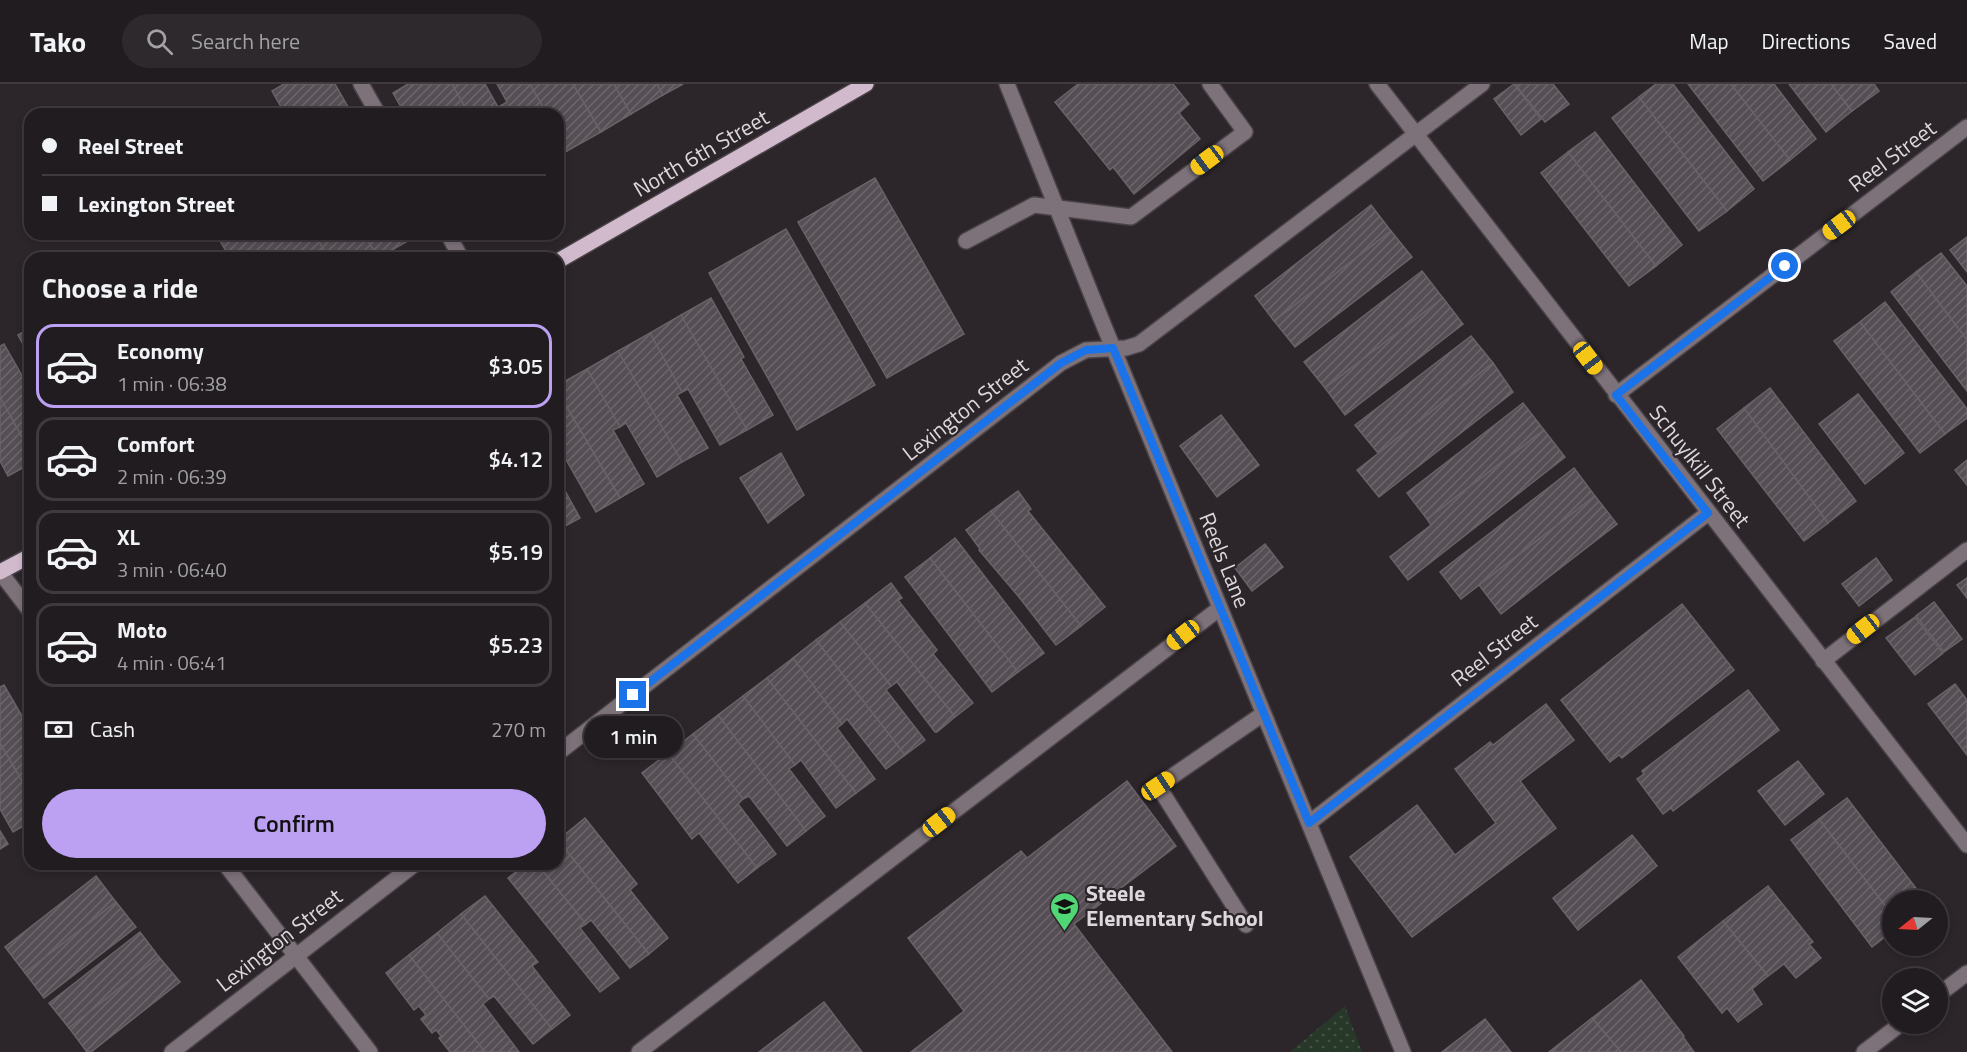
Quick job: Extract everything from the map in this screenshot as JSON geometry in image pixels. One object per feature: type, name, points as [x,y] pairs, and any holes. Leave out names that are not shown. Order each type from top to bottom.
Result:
[{"type":"main road","name":"North 6th Street","points":[[564,258],[866,84]]},
{"type":"main road","points":[[0,572],[24,559]]},
{"type":"street","points":[[361,84],[375,108]]},
{"type":"street","name":"Reels Lane","points":[[1007,84],[1055,208],[1403,1052]]},
{"type":"street","points":[[966,241],[1034,205],[1131,217],[1245,132],[1210,84]]},
{"type":"street","name":"Schuylkill Street","points":[[1377,84],[1967,845]]},
{"type":"street","name":"Lexington Street","points":[[564,748],[1061,363],[1086,350],[1139,345],[1482,84]]},
{"type":"street","name":"Reel Street","points":[[1616,395],[1967,128]]},
{"type":"street","name":"Reel Street","points":[[1309,823],[1708,513]]},
{"type":"street","points":[[1823,661],[1967,550]]},
{"type":"street","points":[[0,572],[24,602]]},
{"type":"street","points":[[639,1052],[1220,608]]},
{"type":"street","points":[[1246,924],[1158,786],[1263,714]]},
{"type":"street","points":[[230,870],[370,1052]]},
{"type":"street","name":"Lexington Street","points":[[172,1052],[407,870]]},
{"type":"street","points":[[1948,987],[1967,973]]},
{"type":"street","points":[[1864,1052],[1888,1034]]},
{"type":"green space","points":[[1345,1006],[1362,1052],[1290,1052]]},
{"type":"building","points":[[284,84],[335,84],[349,108],[282,108],[272,91]]},
{"type":"building","points":[[408,84],[452,84],[466,108],[402,108],[393,93]]},
{"type":"building","points":[[452,84],[485,84],[498,107],[502,105],[504,108],[466,108]]},
{"type":"building","points":[[497,84],[530,84],[544,108],[504,108],[502,105],[507,102]]},
{"type":"building","points":[[530,84],[573,84],[601,132],[567,151],[564,145],[564,108],[544,108]]},
{"type":"building","points":[[573,84],[614,84],[631,114],[601,132]]},
{"type":"building","points":[[614,84],[657,84],[663,95],[631,114]]},
{"type":"building","points":[[657,84],[683,84],[663,95]]},
{"type":"building","points":[[1078,84],[1173,84],[1189,104],[1179,113],[1200,139],[1134,194],[1113,167],[1110,170],[1055,102]]},
{"type":"building","points":[[1514,84],[1541,119],[1521,135],[1494,99]]},
{"type":"building","points":[[1515,84],[1553,84],[1569,104],[1545,122]]},
{"type":"building","points":[[1656,84],[1673,84],[1754,189],[1727,211],[1639,97]]},
{"type":"building","points":[[1688,84],[1731,84],[1790,160],[1763,181]]},
{"type":"building","points":[[1731,84],[1774,84],[1816,139],[1790,160]]},
{"type":"building","points":[[1789,84],[1831,84],[1852,111],[1826,132]]},
{"type":"building","points":[[1831,84],[1874,84],[1879,91],[1852,111]]},
{"type":"building","points":[[1639,97],[1727,211],[1699,231],[1612,118]]},
{"type":"building","points":[[1595,132],[1682,245],[1656,266],[1568,152]]},
{"type":"building","points":[[1568,152],[1656,266],[1629,286],[1541,173]]},
{"type":"building","points":[[875,178],[964,334],[887,378],[798,222]]},
{"type":"building","points":[[1371,205],[1391,231],[1274,321],[1255,296]]},
{"type":"building","points":[[786,229],[875,385],[797,430],[709,273]]},
{"type":"building","points":[[1391,231],[1412,257],[1295,347],[1274,321]]},
{"type":"building","points":[[1967,237],[1967,272],[1950,250]]},
{"type":"building","points":[[220,240],[318,240],[325,252],[226,252]]},
{"type":"building","points":[[318,240],[368,240],[374,252],[325,252]]},
{"type":"building","points":[[368,240],[410,240],[388,252],[374,252]]},
{"type":"building","points":[[1941,253],[1967,286],[1967,340],[1916,272]]},
{"type":"building","points":[[1422,271],[1443,298],[1325,388],[1304,362]]},
{"type":"building","points":[[1916,272],[1967,340],[1967,391],[1891,292]]},
{"type":"building","points":[[711,298],[744,357],[741,359],[773,415],[747,430],[681,315]]},
{"type":"building","points":[[1443,298],[1463,324],[1345,415],[1325,388]]},
{"type":"building","points":[[1885,302],[1967,409],[1967,418],[1945,434],[1860,322]]},
{"type":"building","points":[[681,315],[747,430],[720,445],[688,389],[682,392],[650,333]]},
{"type":"building","points":[[1860,322],[1945,434],[1920,453],[1834,341]]},
{"type":"building","points":[[24,332],[24,346],[18,335]]},
{"type":"building","points":[[650,333],[682,392],[677,395],[708,448],[682,462],[618,351]]},
{"type":"building","points":[[1471,336],[1493,363],[1378,453],[1355,425]]},
{"type":"building","points":[[4,344],[24,379],[24,441],[0,397],[0,346]]},
{"type":"building","points":[[618,351],[682,462],[657,477],[626,423],[620,427],[587,369]]},
{"type":"building","points":[[1493,363],[1513,392],[1379,497],[1357,470]]},
{"type":"building","points":[[587,369],[620,427],[613,430],[644,484],[620,498],[564,402],[564,382]]},
{"type":"building","points":[[1770,388],[1856,501],[1828,523],[1744,408]]},
{"type":"building","points":[[1858,394],[1904,453],[1865,484],[1819,424]]},
{"type":"building","points":[[0,397],[24,441],[24,467],[8,476],[0,461]]},
{"type":"building","points":[[564,402],[620,498],[596,512],[565,458]]},
{"type":"building","points":[[1523,403],[1544,430],[1427,519],[1407,493]]},
{"type":"building","points":[[1744,408],[1828,523],[1804,541],[1717,429]]},
{"type":"building","points":[[1221,415],[1259,465],[1217,497],[1180,446]]},
{"type":"building","points":[[1544,430],[1565,457],[1408,580],[1390,557],[1431,525],[1427,519]]},
{"type":"building","points":[[781,453],[804,495],[768,523],[740,478]]},
{"type":"building","points":[[1967,460],[1967,485],[1955,470]]},
{"type":"building","points":[[1574,468],[1595,496],[1461,599],[1440,572]]},
{"type":"building","points":[[564,489],[580,518],[564,527]]},
{"type":"building","points":[[1018,491],[1031,509],[1028,511],[1105,607],[1081,626],[991,511]]},
{"type":"building","points":[[1595,496],[1617,524],[1501,614],[1479,585]]},
{"type":"building","points":[[991,511],[1081,626],[1056,645],[979,550],[966,530]]},
{"type":"building","points":[[955,538],[1044,653],[1018,672],[930,558]]},
{"type":"building","points":[[1265,544],[1283,567],[1252,591],[1235,568]]},
{"type":"building","points":[[930,558],[1018,672],[992,692],[905,577]]},
{"type":"building","points":[[1876,558],[1892,580],[1859,606],[1842,584]]},
{"type":"building","points":[[1967,578],[1967,598],[1957,585]]},
{"type":"building","points":[[891,583],[902,598],[898,600],[937,650],[933,654],[973,703],[955,717],[865,603]]},
{"type":"building","points":[[1934,602],[1962,639],[1944,652],[1916,616]]},
{"type":"building","points":[[865,603],[955,717],[937,732],[897,682],[891,686],[840,622]]},
{"type":"building","points":[[1682,604],[1734,670],[1622,758],[1619,755],[1610,762],[1561,700]]},
{"type":"building","points":[[1915,617],[1943,653],[1915,675],[1886,638]]},
{"type":"building","points":[[840,622],[891,686],[886,690],[925,740],[905,755],[816,640]]},
{"type":"building","points":[[816,640],[905,755],[886,769],[847,719],[842,724],[793,658]]},
{"type":"building","points":[[793,658],[842,724],[837,728],[875,779],[856,793],[767,678]]},
{"type":"building","points":[[767,678],[856,793],[836,808],[801,760],[795,765],[743,696]]},
{"type":"building","points":[[1955,684],[1967,700],[1967,755],[1928,704]]},
{"type":"building","points":[[4,685],[24,720],[24,785],[0,743],[0,687]]},
{"type":"building","points":[[1748,690],[1779,730],[1673,811],[1671,808],[1663,814],[1637,779],[1644,774],[1642,771]]},
{"type":"building","points":[[743,696],[795,765],[789,769],[825,816],[806,831],[718,715]]},
{"type":"building","points":[[1546,704],[1574,740],[1520,781],[1556,828],[1412,937],[1350,857],[1417,805],[1455,855],[1496,823],[1455,769],[1490,742],[1493,745]]},
{"type":"building","points":[[718,715],[806,831],[787,846],[749,796],[743,799],[693,734]]},
{"type":"building","points":[[693,734],[743,799],[738,804],[776,854],[757,868],[668,753]]},
{"type":"building","points":[[0,743],[24,785],[24,826],[13,832],[0,809]]},
{"type":"building","points":[[668,753],[757,868],[738,883],[699,833],[692,839],[642,773]]},
{"type":"building","points":[[1798,761],[1824,794],[1785,825],[1758,791]]},
{"type":"building","points":[[1127,781],[1176,846],[1074,924],[1172,1052],[911,1052],[964,1011],[908,938],[1021,851],[1027,858]]},
{"type":"building","points":[[1847,798],[1917,890],[1882,890],[1882,902],[1819,819]]},
{"type":"building","points":[[585,818],[637,884],[630,890],[668,938],[649,954],[564,848],[564,835]]},
{"type":"building","points":[[1819,819],[1882,902],[1882,939],[1872,947],[1791,840]]},
{"type":"building","points":[[0,831],[8,844],[0,849]]},
{"type":"building","points":[[1632,835],[1657,866],[1578,930],[1553,898]]},
{"type":"building","points":[[564,848],[649,954],[630,968],[591,920],[586,924],[542,870],[564,870]]},
{"type":"building","points":[[518,870],[542,870],[586,924],[580,928],[619,978],[600,992],[508,878]]},
{"type":"building","points":[[96,876],[116,902],[25,973],[5,947]]},
{"type":"building","points":[[1768,886],[1813,942],[1809,944],[1821,958],[1796,978],[1784,964],[1768,976],[1723,921]]},
{"type":"building","points":[[485,896],[538,962],[532,966],[570,1015],[552,1029],[461,914]]},
{"type":"building","points":[[116,902],[136,927],[44,998],[25,973]]},
{"type":"building","points":[[461,914],[552,1029],[533,1044],[494,996],[489,999],[437,933]]},
{"type":"building","points":[[1723,921],[1768,976],[1752,989],[1762,1004],[1738,1022],[1727,1008],[1722,1013],[1678,957]]},
{"type":"building","points":[[140,932],[159,957],[69,1028],[49,1003]]},
{"type":"building","points":[[437,933],[489,999],[483,1004],[519,1052],[485,1052],[409,955]]},
{"type":"building","points":[[409,955],[485,1052],[450,1052],[436,1030],[432,1033],[421,1019],[426,1015],[419,1006],[414,1010],[386,973]]},
{"type":"building","points":[[159,957],[180,982],[91,1052],[87,1052],[69,1028]]},
{"type":"building","points":[[1641,980],[1694,1052],[1621,1052],[1592,1018]]},
{"type":"building","points":[[824,1002],[862,1052],[759,1052]]},
{"type":"building","points":[[1592,1018],[1621,1052],[1549,1052]]},
{"type":"building","points":[[1485,1019],[1511,1052],[1442,1052]]},
{"type":"place","name":"Steele Elementary School","points":[[1065,932]]},
{"type":"route","points":[[633,695],[1061,363],[1086,350],[1113,348],[1309,823],[1708,513],[1616,395],[1785,266]]}]
